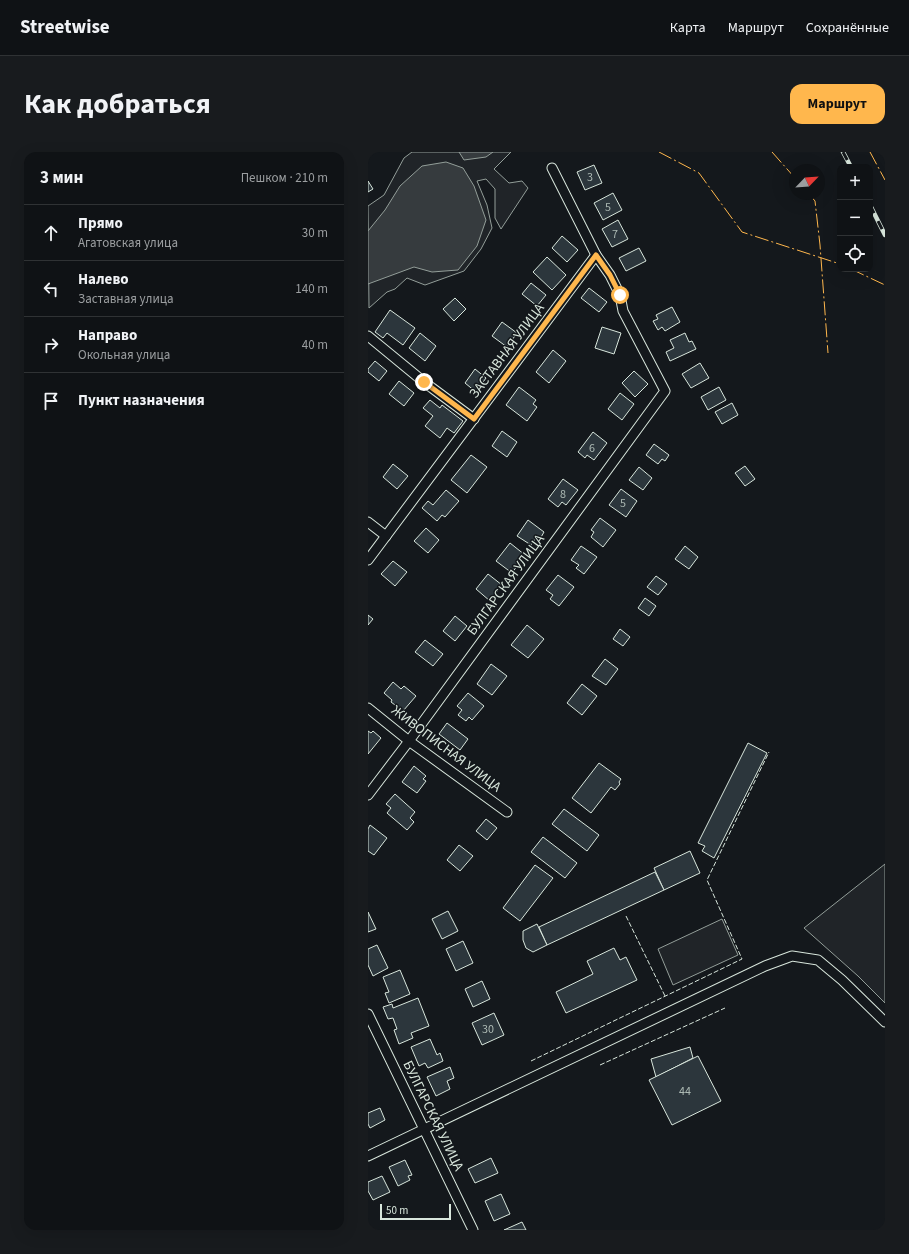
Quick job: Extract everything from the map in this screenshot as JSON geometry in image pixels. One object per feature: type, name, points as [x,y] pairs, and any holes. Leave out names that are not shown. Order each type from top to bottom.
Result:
[{"type":"street","points":[[552,168],[596,255]]},
{"type":"street","name":"БУЛГАРСКАЯ УЛИЦА","points":[[368,795],[665,391],[623,311],[620,295],[610,275],[596,255]]},
{"type":"street","name":"ЗАСТАВНАЯ УЛИЦА","points":[[368,560],[596,255]]},
{"type":"street","points":[[368,336],[424,382],[474,419]]},
{"type":"street","points":[[368,522],[386,536]]},
{"type":"street","name":"ЖИВОПИСНАЯ УЛИЦА","points":[[368,708],[409,741],[507,812]]},
{"type":"street","points":[[368,1156],[765,966],[792,956],[818,960],[842,980],[885,1022]]},
{"type":"street","name":"БУЛГАРСКАЯ УЛИЦА","points":[[368,1014],[473,1230]]},
{"type":"shaded area","points":[[412,152],[511,152],[494,169],[509,183],[522,181],[528,188],[501,229],[495,218],[495,189],[486,179],[477,181],[487,205],[492,228],[481,249],[464,271],[425,285],[407,278],[395,289],[387,292],[369,308],[368,206],[384,195],[404,158]]},
{"type":"shaded area","points":[[459,152],[493,152],[486,157],[464,160]]},
{"type":"shaded area","points":[[446,162],[463,168],[474,186],[486,220],[477,246],[458,270],[432,272],[414,267],[368,284],[368,231],[385,210],[400,186],[422,166]]},
{"type":"shaded area","points":[[885,864],[885,1003],[858,976],[804,928]]},
{"type":"shaded area","points":[[722,919],[738,955],[673,985],[658,949]]},
{"type":"building","points":[[594,165],[602,183],[585,190],[577,172]]},
{"type":"building","points":[[368,181],[373,189],[368,192]]},
{"type":"building","points":[[613,193],[622,210],[603,220],[594,203]]},
{"type":"building","points":[[618,220],[628,239],[612,247],[602,229]]},
{"type":"building","points":[[562,236],[578,250],[567,262],[552,248]]},
{"type":"building","points":[[639,248],[646,261],[626,271],[619,258]]},
{"type":"building","points":[[547,257],[566,275],[552,290],[533,272]]},
{"type":"building","points":[[531,283],[546,295],[537,306],[522,294]]},
{"type":"building","points":[[589,288],[607,302],[599,312],[581,298]]},
{"type":"building","points":[[455,298],[466,309],[454,321],[443,309]]},
{"type":"building","points":[[672,307],[680,322],[665,331],[662,327],[658,330],[653,321],[658,319],[656,315]]},
{"type":"building","points":[[390,310],[415,328],[403,345],[387,333],[383,338],[375,332]]},
{"type":"building","points":[[502,322],[517,333],[507,347],[492,336]]},
{"type":"building","points":[[602,327],[621,333],[614,354],[595,348]]},
{"type":"building","points":[[420,333],[436,346],[425,361],[409,348]]},
{"type":"building","points":[[685,333],[689,342],[692,341],[696,349],[670,361],[666,352],[674,348],[670,340]]},
{"type":"building","points":[[553,350],[566,361],[549,383],[536,372]]},
{"type":"building","points":[[375,361],[387,371],[379,381],[368,372],[368,369]]},
{"type":"building","points":[[700,363],[709,378],[691,388],[682,374]]},
{"type":"building","points":[[475,369],[486,378],[476,392],[465,383]]},
{"type":"building","points":[[634,371],[648,384],[635,397],[622,383]]},
{"type":"building","points":[[399,381],[414,393],[404,406],[389,394]]},
{"type":"building","points":[[519,387],[536,400],[533,404],[537,407],[527,421],[506,405]]},
{"type":"building","points":[[719,387],[726,400],[708,410],[701,397]]},
{"type":"building","points":[[620,393],[634,404],[622,420],[608,409]]},
{"type":"building","points":[[430,400],[440,408],[442,405],[463,421],[454,433],[447,428],[440,438],[425,426],[433,416],[423,408]]},
{"type":"building","points":[[732,403],[738,415],[722,424],[715,412]]},
{"type":"building","points":[[502,431],[517,442],[507,457],[492,446]]},
{"type":"building","points":[[593,432],[607,443],[594,460],[587,455],[585,458],[578,452]]},
{"type":"building","points":[[654,444],[669,455],[665,461],[662,459],[658,464],[646,455]]},
{"type":"building","points":[[471,455],[487,467],[467,493],[451,480]]},
{"type":"building","points":[[393,464],[408,476],[397,489],[383,477]]},
{"type":"building","points":[[745,466],[755,479],[745,486],[735,473]]},
{"type":"building","points":[[639,467],[652,478],[643,490],[629,480]]},
{"type":"building","points":[[563,479],[578,490],[566,505],[562,502],[558,507],[548,499]]},
{"type":"building","points":[[621,489],[637,501],[626,517],[609,505]]},
{"type":"building","points":[[446,490],[459,501],[445,517],[442,515],[437,521],[422,508],[428,501],[433,505]]},
{"type":"building","points":[[600,518],[616,530],[603,547],[591,537],[594,532],[591,530]]},
{"type":"building","points":[[528,520],[544,532],[540,539],[537,537],[531,545],[517,536]]},
{"type":"building","points":[[426,528],[439,540],[428,553],[414,541]]},
{"type":"building","points":[[510,543],[525,555],[512,573],[496,561]]},
{"type":"building","points":[[581,546],[597,557],[584,574],[576,568],[579,565],[571,560]]},
{"type":"building","points":[[685,546],[698,557],[689,569],[675,559]]},
{"type":"building","points":[[393,561],[407,572],[395,586],[381,574]]},
{"type":"building","points":[[488,574],[502,585],[490,601],[476,589]]},
{"type":"building","points":[[558,575],[574,587],[559,606],[550,599],[553,595],[546,590]]},
{"type":"building","points":[[656,576],[667,584],[658,595],[647,587]]},
{"type":"building","points":[[645,598],[656,606],[649,616],[638,608]]},
{"type":"building","points":[[368,615],[373,619],[368,625]]},
{"type":"building","points":[[455,616],[467,626],[455,641],[443,631]]},
{"type":"building","points":[[527,625],[544,639],[528,658],[511,645]]},
{"type":"building","points":[[620,629],[630,637],[623,646],[613,639]]},
{"type":"building","points":[[425,640],[443,654],[433,666],[415,652]]},
{"type":"building","points":[[605,659],[618,669],[606,685],[592,676]]},
{"type":"building","points":[[491,664],[507,676],[492,695],[477,684]]},
{"type":"building","points":[[393,682],[401,689],[404,686],[416,696],[403,711],[391,702],[392,700],[384,693]]},
{"type":"building","points":[[582,684],[597,696],[582,715],[567,703]]},
{"type":"building","points":[[468,693],[484,706],[472,720],[469,717],[466,721],[458,715],[462,710],[457,706]]},
{"type":"building","points":[[447,723],[468,739],[460,750],[439,734]]},
{"type":"building","points":[[368,731],[371,733],[373,731],[381,738],[368,754]]},
{"type":"building","points":[[748,743],[767,753],[714,858],[702,851],[705,846],[698,843]]},
{"type":"building","points":[[599,763],[621,779],[619,782],[620,784],[615,790],[611,787],[591,813],[572,798]]},
{"type":"building","points":[[414,766],[426,776],[423,779],[426,781],[417,793],[402,782]]},
{"type":"building","points":[[395,794],[415,812],[410,818],[414,822],[407,830],[387,813],[391,808],[386,804]]},
{"type":"building","points":[[564,809],[599,835],[587,851],[552,824]]},
{"type":"building","points":[[486,819],[497,828],[487,840],[476,831]]},
{"type":"building","points":[[370,825],[387,838],[374,855],[368,851],[368,829]]},
{"type":"building","points":[[543,837],[577,863],[565,878],[531,852]]},
{"type":"building","points":[[459,845],[473,856],[460,871],[447,860]]},
{"type":"building","points":[[690,851],[700,873],[664,890],[654,868]]},
{"type":"building","points":[[535,865],[553,878],[520,921],[503,908]]},
{"type":"building","points":[[655,872],[664,890],[547,945],[539,927]]},
{"type":"building","points":[[448,911],[458,931],[442,939],[432,919]]},
{"type":"building","points":[[368,912],[376,929],[368,932]]},
{"type":"building","points":[[537,924],[547,945],[533,952],[526,948],[523,940],[523,931]]},
{"type":"building","points":[[463,941],[473,963],[456,971],[446,949]]},
{"type":"building","points":[[377,945],[388,968],[373,976],[368,965],[368,949]]},
{"type":"building","points":[[614,948],[620,960],[626,957],[637,980],[566,1013],[556,992],[593,974],[587,961]]},
{"type":"building","points":[[400,970],[410,994],[389,1003],[385,993],[389,992],[383,977]]},
{"type":"building","points":[[482,981],[490,999],[473,1007],[465,989]]},
{"type":"building","points":[[418,998],[429,1026],[411,1033],[413,1038],[399,1044],[394,1030],[397,1029],[393,1018],[388,1019],[383,1007],[392,1004],[393,1008]]},
{"type":"building","points":[[494,1013],[504,1035],[482,1045],[472,1023]]},
{"type":"building","points":[[430,1039],[437,1055],[440,1053],[443,1061],[428,1068],[425,1063],[419,1066],[411,1047]]},
{"type":"building","points":[[690,1047],[693,1058],[656,1077],[651,1059]]},
{"type":"building","points":[[698,1056],[721,1101],[672,1125],[649,1080]]},
{"type":"building","points":[[450,1067],[454,1078],[447,1081],[450,1089],[436,1096],[427,1077]]},
{"type":"building","points":[[380,1108],[385,1120],[370,1128],[368,1124],[368,1113]]},
{"type":"building","points":[[491,1158],[498,1173],[475,1183],[468,1169]]},
{"type":"building","points":[[405,1160],[412,1175],[408,1176],[410,1180],[398,1186],[389,1167]]},
{"type":"building","points":[[382,1176],[390,1192],[373,1200],[368,1191],[368,1182]]},
{"type":"building","points":[[501,1194],[510,1214],[494,1221],[485,1201]]},
{"type":"building","points":[[522,1222],[526,1230],[504,1230]]},
{"type":"railway","points":[[843,152],[849,164]]},
{"type":"railway","points":[[873,211],[885,235]]},
{"type":"fence","points":[[531,1061],[742,959],[707,880],[769,752]]},
{"type":"fence","points":[[626,916],[665,996]]},
{"type":"fence","points":[[600,1065],[725,1008]]},
{"type":"power","points":[[659,152],[699,173],[742,232],[837,263]]},
{"type":"power","points":[[772,152],[789,171]]},
{"type":"power","points":[[870,152],[885,180]]},
{"type":"power","points":[[814,200],[820,245],[828,353]]},
{"type":"power","points":[[857,272],[885,285]]},
{"type":"route","points":[[424,382],[474,419],[596,255],[610,275],[620,295]]}]
